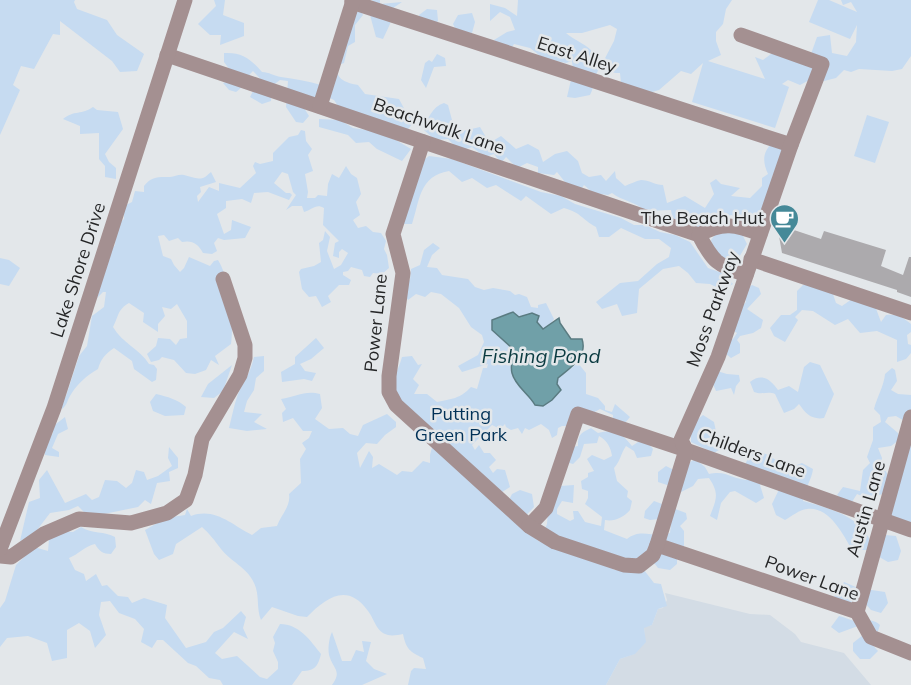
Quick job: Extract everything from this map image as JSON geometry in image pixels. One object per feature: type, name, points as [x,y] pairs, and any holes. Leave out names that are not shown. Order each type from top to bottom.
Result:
[{"type":"street","name":"Lake Shore Drive","points":[[0,549],[4,527],[54,408],[185,0]]},
{"type":"street","points":[[320,106],[352,1]]},
{"type":"street","name":"East Alley","points":[[352,1],[790,145]]},
{"type":"street","name":"Moss Parkway","points":[[657,545],[686,450],[681,440],[718,357],[790,145],[822,64],[741,35]]},
{"type":"street","name":"Beachwalk Lane","points":[[167,55],[699,235]]},
{"type":"street","name":"Power Lane","points":[[423,142],[393,234],[403,273],[389,376],[389,392],[396,405],[529,526],[555,542],[624,565],[639,566],[653,555],[657,545],[857,612],[872,637],[911,653]]},
{"type":"street","points":[[746,275],[720,264],[709,255],[699,235],[720,225],[737,226],[760,234]]},
{"type":"street","points":[[752,259],[911,313]]},
{"type":"street","points":[[0,556],[11,557],[44,534],[79,519],[131,523],[167,513],[186,500],[195,475],[202,439],[240,375],[245,358],[245,345],[223,279]]},
{"type":"street","name":"Childers Lane","points":[[529,526],[546,508],[578,414],[911,530]]},
{"type":"street","name":"Austin Lane","points":[[857,612],[911,417]]},
{"type":"shaded area","points":[[665,593],[750,614],[770,615],[795,634],[801,642],[844,653],[871,685],[606,685],[620,659],[634,654],[645,642],[644,627],[652,625],[658,609],[663,608],[667,600]]},
{"type":"green space","points":[[0,0],[75,0],[77,9],[107,20],[117,35],[144,54],[137,71],[120,72],[112,61],[60,21],[60,35],[53,34],[34,69],[21,66],[13,85],[20,90],[0,135]]},
{"type":"green space","points":[[214,0],[225,0],[223,15],[244,23],[244,36],[220,45],[221,35],[210,35],[198,24],[216,6]]},
{"type":"green space","points":[[372,0],[380,0],[380,4],[402,2],[393,8],[390,24],[383,39],[376,37],[370,15],[377,5]]},
{"type":"green space","points":[[518,0],[732,0],[726,9],[723,24],[716,32],[716,41],[721,55],[708,61],[765,79],[755,57],[763,60],[775,51],[811,54],[817,37],[830,35],[832,53],[847,56],[856,42],[857,25],[850,39],[809,22],[818,0],[829,0],[857,12],[851,2],[843,5],[841,0],[911,0],[911,56],[902,69],[892,71],[859,69],[851,72],[844,70],[836,78],[820,82],[817,76],[800,85],[788,80],[782,84],[789,87],[775,128],[692,102],[703,63],[691,74],[681,71],[659,90],[645,94],[621,83],[620,73],[609,71],[603,62],[614,41],[617,29],[610,25],[582,33],[566,33],[591,50],[600,68],[590,95],[567,97],[573,71],[572,61],[566,63],[543,58],[530,48],[514,44],[510,50],[494,40],[515,30],[510,17],[500,12],[490,21],[490,4],[505,8],[517,16]]},
{"type":"green space","points":[[427,9],[437,10],[438,21],[435,24],[421,27],[419,15]]},
{"type":"green space","points":[[361,11],[363,15],[355,25],[355,42],[348,46],[344,63],[336,66],[336,71],[340,78],[358,85],[365,94],[399,99],[407,114],[416,119],[406,132],[338,106],[334,100],[321,94],[304,108],[309,116],[303,123],[296,122],[286,107],[288,81],[280,80],[272,86],[271,101],[262,104],[250,97],[253,91],[265,84],[253,71],[236,92],[229,90],[223,83],[229,81],[233,74],[224,62],[224,53],[230,53],[246,57],[262,72],[321,85],[353,13]]},
{"type":"green space","points":[[472,13],[475,22],[472,33],[456,30],[453,24],[458,15]]},
{"type":"green space","points":[[437,54],[445,58],[446,66],[434,67],[426,88],[421,80],[425,63],[429,60],[432,62]]},
{"type":"green space","points":[[444,103],[448,105],[452,120],[463,131],[480,127],[491,142],[501,136],[516,149],[528,144],[539,150],[543,162],[555,154],[567,151],[578,161],[582,173],[589,177],[601,175],[606,181],[615,171],[616,178],[625,186],[641,180],[663,185],[667,203],[685,196],[705,208],[714,194],[710,183],[716,179],[721,184],[740,188],[731,196],[750,198],[762,186],[762,178],[768,174],[764,157],[772,143],[785,145],[788,164],[772,176],[773,183],[758,227],[743,236],[747,244],[738,259],[730,261],[714,252],[711,240],[718,231],[738,222],[732,215],[713,219],[698,227],[673,221],[671,210],[645,211],[612,193],[608,195],[593,193],[584,185],[582,188],[569,187],[557,172],[554,175],[538,173],[538,167],[527,163],[517,168],[506,157],[501,163],[494,154],[485,157],[472,147],[460,151],[448,139],[435,140],[424,130],[433,110]]},
{"type":"green space","points":[[93,107],[97,110],[118,112],[123,129],[105,154],[116,168],[116,179],[105,177],[105,166],[99,159],[99,133],[80,134],[80,126],[63,119]]},
{"type":"green space","points":[[867,115],[889,122],[875,163],[854,156]]},
{"type":"green space","points":[[319,119],[340,120],[353,128],[367,130],[396,140],[411,149],[402,161],[377,149],[369,142],[356,143],[348,135],[319,127]]},
{"type":"green space","points":[[301,130],[305,131],[306,141],[312,149],[308,155],[313,171],[305,174],[307,198],[315,198],[318,195],[327,196],[332,174],[339,178],[346,166],[357,178],[361,194],[356,202],[360,215],[353,220],[358,228],[366,226],[373,232],[381,233],[386,241],[384,249],[389,268],[382,274],[373,273],[370,277],[364,276],[362,270],[351,267],[348,271],[343,272],[343,275],[351,280],[349,285],[339,285],[328,296],[331,302],[322,307],[316,296],[309,297],[302,289],[299,272],[301,269],[321,262],[319,243],[323,240],[325,231],[330,237],[327,251],[334,269],[341,265],[348,253],[342,249],[339,252],[339,258],[333,256],[335,243],[339,241],[323,225],[324,208],[316,207],[304,212],[302,206],[292,206],[286,210],[296,195],[288,174],[282,172],[274,183],[292,195],[289,200],[268,192],[254,193],[251,203],[242,199],[226,201],[226,208],[217,214],[224,234],[231,230],[232,220],[251,227],[245,238],[224,240],[218,238],[214,243],[217,251],[212,254],[203,253],[192,242],[182,242],[178,238],[169,241],[164,235],[158,236],[163,256],[171,259],[180,272],[189,257],[210,266],[218,260],[222,268],[230,301],[232,335],[231,344],[215,356],[219,365],[211,360],[206,370],[195,374],[186,373],[174,360],[162,357],[151,362],[147,354],[156,346],[158,338],[170,339],[176,345],[180,339],[187,338],[187,321],[177,304],[171,309],[162,307],[165,316],[158,324],[158,332],[143,322],[144,313],[129,303],[120,311],[113,327],[149,364],[154,365],[157,369],[156,380],[152,382],[134,369],[132,361],[114,348],[100,362],[98,369],[75,388],[62,409],[59,405],[66,396],[79,356],[87,346],[92,316],[104,307],[106,292],[97,298],[110,252],[115,245],[116,226],[124,219],[124,206],[132,202],[135,191],[144,192],[144,186],[156,178],[182,175],[200,178],[211,172],[216,182],[200,187],[198,202],[209,187],[219,191],[219,183],[240,188],[256,173],[253,166],[255,162],[260,164],[273,161],[273,153],[289,137],[298,135]]},
{"type":"green space","points":[[429,156],[452,159],[541,192],[561,196],[575,204],[621,218],[634,225],[645,225],[660,232],[675,235],[690,242],[708,268],[725,274],[733,284],[722,290],[710,284],[696,283],[679,266],[663,269],[639,289],[637,313],[622,316],[617,304],[602,309],[596,302],[620,283],[638,281],[657,264],[669,257],[671,248],[659,239],[645,239],[621,228],[609,237],[599,237],[596,227],[570,210],[564,208],[551,214],[526,196],[521,201],[496,185],[487,188],[472,178],[462,182],[449,171],[439,174],[426,184],[419,198],[412,224],[402,224],[420,163]]},
{"type":"green space","name":"Putting Green Park","points":[[433,243],[440,248],[432,255],[427,267],[437,268],[442,275],[468,279],[475,287],[484,290],[493,288],[510,291],[515,295],[519,294],[527,297],[531,307],[538,308],[538,305],[546,303],[554,319],[547,328],[543,329],[537,322],[492,330],[513,349],[512,373],[535,405],[557,384],[558,378],[578,363],[586,373],[586,394],[598,398],[605,406],[605,410],[612,412],[615,404],[630,417],[625,423],[613,419],[613,415],[600,409],[570,426],[558,428],[557,435],[552,438],[549,430],[541,424],[529,430],[525,428],[522,434],[518,428],[511,430],[505,424],[500,429],[492,425],[472,445],[475,450],[479,445],[484,453],[490,453],[496,460],[489,467],[493,473],[497,469],[505,470],[510,487],[491,499],[497,507],[508,502],[512,494],[520,490],[532,494],[534,507],[517,525],[540,542],[547,524],[548,511],[560,486],[574,485],[573,503],[562,501],[557,514],[570,521],[574,519],[573,511],[578,511],[585,522],[601,526],[602,517],[585,504],[588,491],[582,489],[581,481],[588,477],[588,473],[594,471],[587,459],[592,455],[604,460],[612,456],[608,444],[599,436],[597,443],[584,444],[580,457],[573,464],[566,462],[572,447],[578,446],[581,434],[591,428],[598,433],[618,433],[632,446],[638,442],[647,442],[653,449],[651,456],[637,458],[634,451],[626,446],[624,449],[614,468],[617,481],[628,491],[627,497],[632,501],[630,510],[619,518],[605,520],[604,530],[627,539],[643,533],[659,535],[670,533],[671,524],[659,519],[644,518],[645,511],[654,501],[686,513],[687,519],[680,526],[684,531],[684,549],[677,557],[677,564],[670,570],[658,568],[655,564],[642,558],[610,564],[614,570],[644,570],[654,583],[661,584],[667,606],[658,609],[652,625],[644,628],[646,642],[635,654],[620,659],[606,685],[408,685],[411,671],[414,668],[426,669],[423,658],[409,649],[403,634],[390,635],[381,631],[368,611],[352,597],[344,595],[329,599],[307,617],[272,607],[261,620],[257,592],[251,577],[225,554],[202,527],[176,544],[173,554],[159,560],[154,554],[145,530],[166,518],[185,515],[187,509],[191,516],[216,515],[252,535],[261,528],[277,526],[287,506],[289,494],[301,483],[300,459],[306,449],[302,443],[309,438],[312,431],[303,431],[293,418],[283,422],[282,413],[286,409],[281,399],[305,393],[320,394],[322,408],[315,419],[329,429],[343,428],[350,434],[358,436],[363,425],[387,414],[396,422],[396,427],[377,444],[366,443],[357,453],[360,468],[369,451],[373,457],[372,468],[379,464],[397,475],[402,471],[412,472],[423,461],[430,463],[435,436],[413,419],[396,398],[394,380],[402,357],[412,356],[418,365],[422,364],[413,379],[419,385],[414,394],[427,394],[437,402],[459,396],[471,387],[477,389],[483,368],[487,368],[488,364],[462,372],[458,366],[478,355],[484,342],[482,335],[471,327],[459,308],[441,294],[431,292],[425,297],[416,294],[408,300],[398,285],[410,280],[411,269],[420,265],[424,250]]},
{"type":"green space","points":[[0,258],[9,260],[20,268],[9,286],[0,284]]},
{"type":"green space","points":[[752,285],[759,288],[761,294],[747,309],[763,320],[761,328],[753,333],[740,336],[737,340],[740,344],[740,353],[731,358],[725,353],[728,341],[733,339],[737,333],[734,331],[737,312],[746,302],[743,292]]},
{"type":"green space","points":[[803,285],[817,285],[832,291],[836,303],[842,306],[852,299],[875,306],[881,322],[886,315],[897,316],[905,320],[911,324],[911,332],[907,335],[911,353],[906,359],[897,362],[897,340],[877,331],[860,333],[848,319],[835,325],[813,311],[802,310],[795,317],[798,320],[785,342],[774,336],[770,328],[781,315],[790,315],[797,310],[797,291]]},
{"type":"green space","points":[[316,338],[324,348],[311,359],[300,364],[305,371],[316,373],[312,381],[304,379],[282,382],[281,372],[295,364],[295,357]]},
{"type":"green space","points":[[264,356],[264,371],[256,378],[254,390],[247,401],[244,412],[262,414],[254,422],[267,429],[247,431],[229,428],[238,394],[254,357]]},
{"type":"green space","points":[[810,362],[820,365],[834,394],[824,418],[810,416],[799,404],[784,413],[775,394],[754,392],[750,382],[758,378],[766,378],[778,390],[789,386],[798,392],[804,367]]},
{"type":"green space","points":[[232,365],[223,391],[214,398],[201,397],[208,384]]},
{"type":"green space","points":[[892,368],[895,370],[897,381],[891,390],[898,394],[911,395],[911,425],[896,416],[888,417],[885,422],[898,433],[899,440],[891,446],[878,448],[882,458],[881,464],[890,478],[883,494],[866,498],[857,494],[850,505],[837,495],[843,487],[860,491],[863,470],[870,463],[867,457],[873,440],[873,427],[881,422],[880,415],[874,409],[885,374]]},
{"type":"green space","points":[[717,371],[739,375],[740,381],[734,395],[731,388],[716,391],[712,382]]},
{"type":"green space","points":[[156,394],[183,404],[186,407],[184,415],[165,416],[153,411],[150,402]]},
{"type":"green space","points":[[703,415],[714,422],[722,448],[714,453],[691,442],[691,425]]},
{"type":"green space","points":[[65,417],[68,429],[58,434],[52,448],[59,452],[59,457],[45,455],[44,446],[53,433],[52,427]]},
{"type":"green space","points":[[911,434],[911,533],[895,528],[889,508]]},
{"type":"green space","points":[[169,447],[178,458],[178,468],[169,472],[170,481],[157,483],[151,504],[145,500],[138,507],[99,515],[86,514],[78,506],[50,513],[34,534],[20,541],[29,502],[40,498],[39,480],[47,470],[65,503],[86,494],[92,500],[99,497],[105,480],[117,481],[126,488],[132,483],[136,470],[144,472],[147,480],[158,476],[172,466],[168,458]]},
{"type":"green space","points":[[751,451],[768,455],[785,466],[802,463],[813,469],[803,501],[832,510],[850,519],[865,531],[870,540],[885,535],[896,536],[901,551],[898,560],[888,562],[867,550],[852,550],[829,516],[815,509],[801,511],[785,520],[776,515],[772,504],[785,477],[774,475],[760,485],[764,498],[756,503],[735,491],[730,492],[721,503],[717,520],[710,516],[716,493],[709,478],[698,479],[693,486],[681,492],[673,483],[667,485],[658,482],[658,472],[666,466],[676,471],[695,459],[705,467],[709,474],[721,473],[750,480],[745,465]]},
{"type":"green space","points":[[81,527],[115,537],[116,547],[111,554],[102,552],[95,544],[88,546],[69,558],[75,570],[84,574],[86,581],[96,574],[102,586],[107,585],[118,596],[128,597],[132,603],[144,598],[167,605],[165,618],[186,648],[206,642],[214,632],[223,628],[241,611],[246,617],[243,628],[248,639],[234,632],[215,653],[222,659],[237,656],[260,677],[267,679],[278,669],[278,662],[273,651],[275,643],[273,637],[280,624],[293,627],[308,638],[321,654],[317,665],[313,669],[302,671],[292,685],[223,685],[220,680],[209,678],[196,666],[188,663],[163,640],[157,640],[152,648],[141,642],[144,629],[135,619],[119,613],[110,601],[101,602],[99,615],[106,635],[95,648],[90,631],[79,623],[67,630],[67,658],[52,661],[47,643],[28,636],[7,638],[0,647],[0,608],[5,601],[16,565],[34,547],[48,551],[49,540],[61,531],[73,532]]},
{"type":"green space","points":[[844,582],[858,588],[885,592],[888,603],[881,613],[871,610],[864,602],[850,603],[834,597]]},
{"type":"green space","points":[[839,616],[855,621],[870,620],[880,625],[878,631],[868,640],[878,651],[870,659],[860,659],[853,651],[853,643],[863,635],[858,626],[839,633],[831,627]]},
{"type":"green space","points":[[332,632],[342,661],[351,661],[356,650],[364,652],[362,641],[371,642],[366,661],[374,669],[387,674],[362,685],[332,685],[337,674],[329,652]]},
{"type":"water","name":"Fishing Pond","points":[[513,312],[519,317],[532,313],[539,316],[537,322],[543,329],[559,318],[571,339],[582,339],[580,357],[558,378],[557,384],[561,390],[543,406],[535,405],[516,382],[511,371],[513,349],[492,330],[492,320]]},
{"type":"building","points":[[785,227],[821,239],[824,231],[886,250],[881,266],[903,275],[909,257],[911,257],[911,297],[897,290],[782,253],[779,236],[782,236]]},
{"type":"place","name":"The Beach Hut","points":[[785,244]]}]
